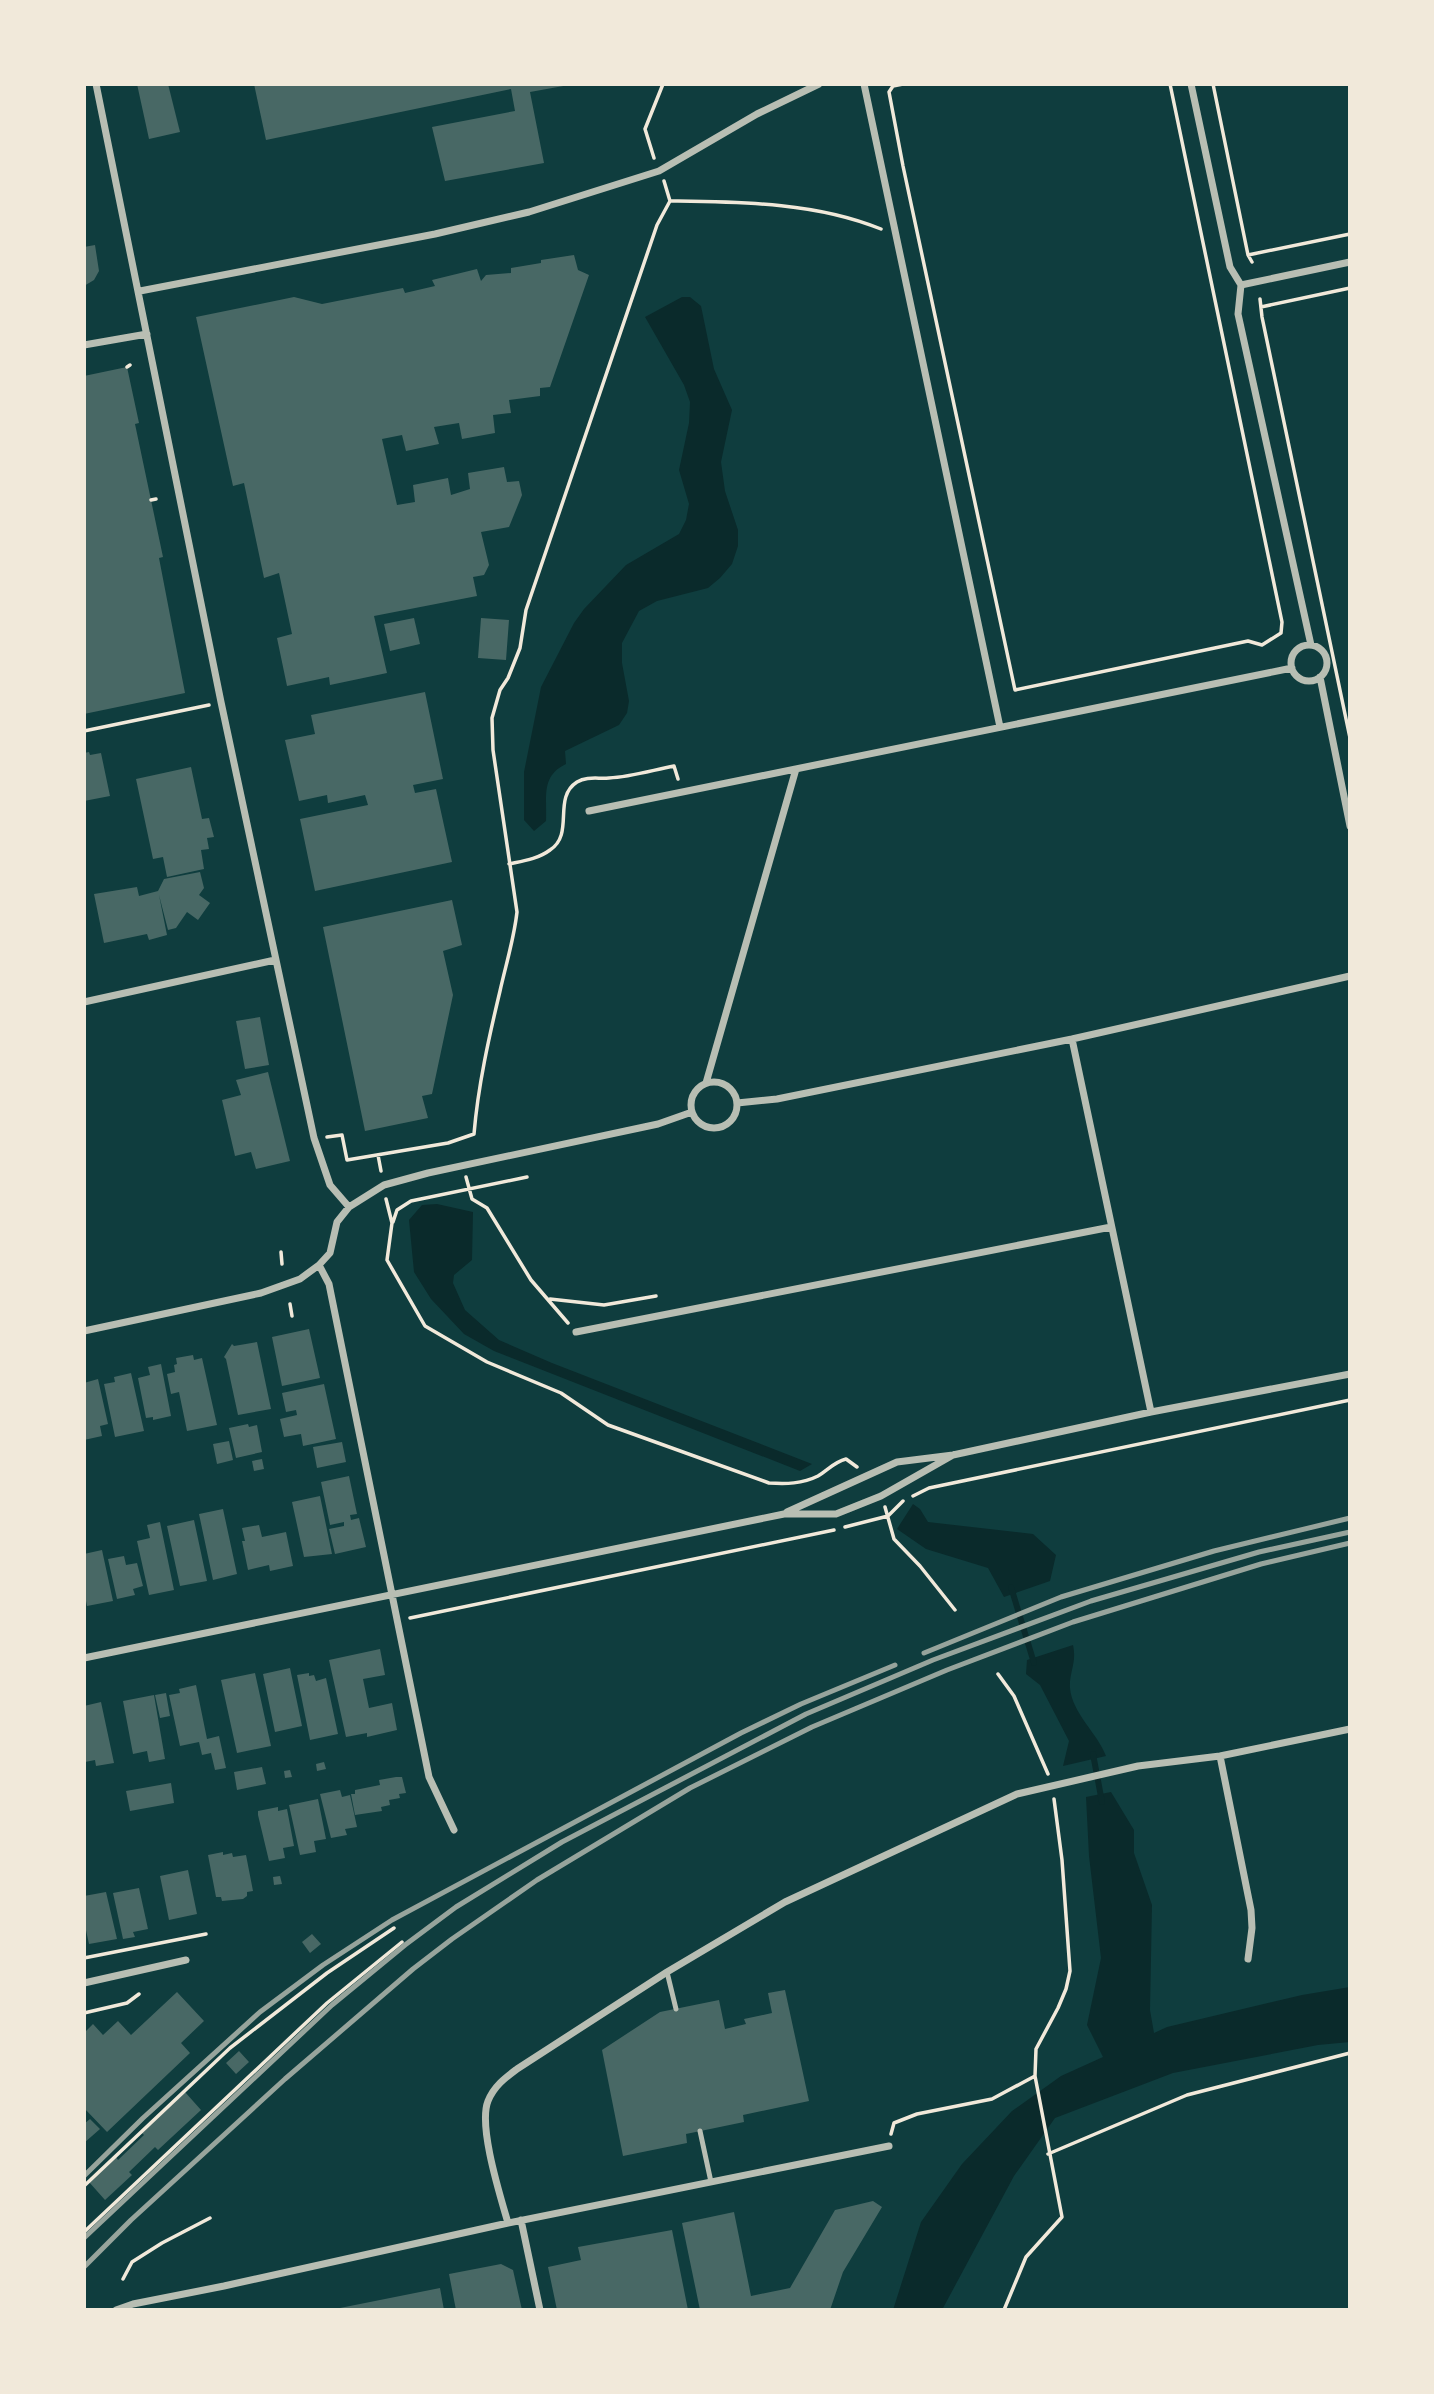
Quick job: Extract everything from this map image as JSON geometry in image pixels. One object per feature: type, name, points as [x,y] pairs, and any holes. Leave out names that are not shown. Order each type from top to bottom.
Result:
[{"type":"street","points":[[96,84],[221,702],[314,1138],[330,1185],[349,1207]]},
{"type":"street","points":[[140,291],[447,231],[529,212],[659,171],[757,114],[818,84]]},
{"type":"street","points":[[864,84],[1000,727]]},
{"type":"street","points":[[1191,84],[1230,267],[1241,285],[1238,314],[1311,645]]},
{"type":"street","points":[[1241,285],[1350,262]]},
{"type":"street","points":[[84,345],[147,334]]},
{"type":"street","points":[[1311,645],[1323,652],[1326,658],[1325,672],[1320,677],[1307,681],[1295,674],[1292,668],[1293,654],[1304,646],[1311,645]]},
{"type":"street","points":[[589,811],[1292,668]]},
{"type":"street","points":[[1320,677],[1350,826]]},
{"type":"street","points":[[706,1083],[796,769]]},
{"type":"street","points":[[84,1002],[275,960]]},
{"type":"street","points":[[737,1103],[777,1099],[1072,1039],[1350,976]]},
{"type":"street","points":[[1072,1039],[1151,1412]]},
{"type":"street","points":[[706,1083],[727,1085],[737,1103],[734,1117],[722,1126],[708,1127],[701,1124],[692,1112],[695,1091],[706,1083]]},
{"type":"street","points":[[84,1331],[261,1293],[300,1279],[330,1253],[337,1223],[349,1207],[384,1185],[428,1173],[658,1124],[692,1112]]},
{"type":"street","points":[[576,1332],[1111,1227]]},
{"type":"street","points":[[319,1265],[329,1284],[429,1777],[454,1830]]},
{"type":"street","points":[[783,1514],[897,1462],[953,1455],[1151,1412],[1350,1374]]},
{"type":"street","points":[[84,1658],[783,1514],[836,1514],[881,1496],[953,1455]]},
{"type":"street","points":[[508,2223],[484,2125],[487,2103],[496,2087],[517,2069],[667,1972],[785,1902],[1017,1794],[1119,1770],[1220,1756],[1350,1729]]},
{"type":"street","points":[[1220,1756],[1251,1910],[1248,1959]]},
{"type":"street","points":[[84,1983],[187,1960]]},
{"type":"street","points":[[116,2310],[133,2304],[521,2220],[889,2146]]},
{"type":"street","points":[[521,2220],[540,2310]]},
{"type":"lane","points":[[667,1972],[676,2009]]},
{"type":"lane","points":[[700,2131],[711,2183]]},
{"type":"path","points":[[314,1138],[342,1135],[347,1160],[448,1143],[474,1134],[476,1106],[500,989],[514,938],[517,912],[493,750],[492,718],[500,690],[520,648],[526,610],[657,225],[670,201],[645,129],[663,84]]},
{"type":"path","points":[[903,84],[893,86],[889,92],[1015,690],[1248,641],[1262,645],[1281,634],[1282,622],[1170,84]]},
{"type":"path","points":[[1213,84],[1248,255],[1252,262]]},
{"type":"path","points":[[670,201],[754,202],[854,218],[895,234]]},
{"type":"path","points":[[1248,255],[1350,234]]},
{"type":"path","points":[[1261,307],[1350,288]]},
{"type":"path","points":[[1260,299],[1292,467],[1350,738]]},
{"type":"path","points":[[84,731],[221,702]]},
{"type":"path","points":[[378,1154],[380,1161]]},
{"type":"path","points":[[527,1177],[411,1201],[397,1210],[387,1260],[425,1326],[487,1362],[561,1393],[608,1425],[769,1483],[795,1484],[817,1476],[836,1462],[846,1459],[867,1476]]},
{"type":"path","points":[[470,1195],[487,1208],[531,1280],[559,1311]]},
{"type":"path","points":[[387,1208],[393,1223]]},
{"type":"path","points":[[281,1252],[282,1264]]},
{"type":"path","points":[[548,1299],[604,1305],[656,1296]]},
{"type":"path","points":[[290,1304],[292,1316]]},
{"type":"path","points":[[881,1496],[894,1539],[920,1566],[955,1610]]},
{"type":"path","points":[[998,1674],[1014,1696],[1038,1747],[1051,1785],[1057,1810],[1070,1971],[1066,1989],[1036,2049],[1035,2076],[1062,2217],[1026,2257],[1004,2310]]},
{"type":"path","points":[[84,2186],[230,2048],[327,1973],[394,1928]]},
{"type":"path","points":[[84,1958],[206,1934]]},
{"type":"path","points":[[84,2232],[327,2003],[402,1942]]},
{"type":"path","points":[[84,2013],[127,2003],[139,1994]]},
{"type":"path","points":[[1048,2154],[1187,2095],[1350,2053]]},
{"type":"path","points":[[889,2146],[894,2123],[917,2114],[992,2099],[1035,2076]]},
{"type":"path","points":[[123,2279],[132,2262],[210,2218]]},
{"type":"water","points":[[682,297],[690,297],[701,306],[714,369],[732,410],[721,462],[725,491],[738,530],[738,546],[732,564],[708,588],[657,601],[639,611],[622,643],[622,663],[629,701],[627,713],[619,725],[565,751],[566,764],[552,774],[547,788],[546,821],[534,831],[524,820],[524,772],[541,687],[584,609],[626,565],[679,534],[686,520],[689,504],[679,470],[689,423],[690,402],[684,385],[645,317]]},
{"type":"water","points":[[437,1204],[473,1212],[472,1260],[454,1275],[453,1283],[465,1310],[499,1340],[812,1464],[800,1471],[494,1351],[464,1334],[431,1299],[414,1272],[409,1220],[422,1205]]},
{"type":"water","points":[[913,1504],[920,1509],[928,1522],[1033,1534],[1056,1555],[1050,1581],[1004,1597],[988,1568],[926,1549],[897,1529]]},
{"type":"water","points":[[1073,1645],[1070,1682],[1072,1697],[1106,1756],[1063,1766],[1069,1741],[1040,1685],[1026,1674],[1027,1660]]},
{"type":"water","points":[[1111,1792],[1134,1830],[1134,1853],[1152,1905],[1150,2010],[1154,2033],[1167,2027],[1302,1995],[1350,1987],[1350,2042],[1318,2045],[1173,2073],[1055,2118],[1014,2176],[942,2310],[893,2310],[921,2222],[962,2164],[1012,2111],[1061,2076],[1103,2057],[1087,2025],[1101,1958],[1089,1856],[1086,1797]]},
{"type":"building","points":[[137,84],[168,84],[180,132],[149,139]]},
{"type":"building","points":[[254,84],[569,85],[530,92],[544,163],[445,181],[432,127],[515,111],[511,89],[266,140]]},
{"type":"building","points":[[95,245],[99,271],[94,280],[84,286],[84,247]]},
{"type":"building","points":[[574,255],[578,270],[589,275],[550,387],[540,388],[540,396],[509,400],[511,413],[493,415],[495,433],[462,439],[459,423],[434,427],[439,444],[406,451],[402,435],[382,439],[397,505],[415,502],[413,485],[448,478],[451,495],[470,489],[468,473],[504,467],[507,482],[519,481],[522,495],[509,527],[481,532],[489,565],[484,575],[473,577],[477,596],[374,616],[387,673],[330,685],[329,677],[287,686],[277,638],[292,634],[279,573],[264,578],[244,483],[233,486],[196,317],[294,297],[322,304],[403,288],[405,293],[435,286],[432,280],[477,269],[481,281],[486,275],[511,273],[511,268]]},
{"type":"building","points":[[127,367],[139,423],[135,424],[163,557],[159,558],[185,693],[84,714],[84,376]]},
{"type":"building","points":[[414,618],[420,644],[390,651],[384,624]]},
{"type":"building","points":[[481,618],[509,620],[506,660],[478,658]]},
{"type":"building","points":[[425,692],[443,779],[413,785],[415,793],[436,789],[452,862],[315,891],[300,819],[368,805],[365,795],[328,803],[327,795],[299,801],[285,740],[315,734],[311,715]]},
{"type":"building","points":[[89,752],[90,755],[101,753],[110,796],[84,801],[84,753]]},
{"type":"building","points":[[191,767],[202,819],[209,818],[214,837],[207,838],[209,849],[201,850],[204,869],[167,877],[163,857],[153,859],[136,779]]},
{"type":"building","points":[[200,872],[204,888],[199,895],[210,903],[198,920],[187,912],[176,928],[168,930],[159,895],[167,935],[149,940],[147,934],[104,943],[94,894],[137,887],[139,896],[158,891],[164,879]]},
{"type":"building","points":[[452,900],[462,945],[443,951],[453,995],[432,1094],[422,1096],[428,1118],[365,1131],[323,927]]},
{"type":"building","points":[[260,1017],[269,1065],[245,1069],[236,1021]]},
{"type":"building","points":[[268,1072],[290,1161],[256,1169],[251,1152],[235,1156],[222,1100],[241,1095],[236,1080]]},
{"type":"building","points":[[309,1329],[320,1378],[282,1386],[272,1337]]},
{"type":"building","points":[[257,1342],[271,1409],[238,1415],[224,1357],[232,1344],[234,1346]]},
{"type":"building","points":[[193,1355],[194,1360],[202,1358],[217,1425],[187,1431],[179,1392],[171,1394],[167,1374],[175,1372],[176,1358]]},
{"type":"building","points":[[161,1364],[171,1416],[153,1420],[153,1417],[146,1418],[138,1378],[150,1375],[148,1367]]},
{"type":"building","points":[[131,1373],[144,1431],[115,1437],[104,1384],[115,1382],[114,1377]]},
{"type":"building","points":[[98,1379],[108,1424],[100,1426],[102,1436],[84,1440],[84,1383]]},
{"type":"building","points":[[324,1384],[336,1439],[303,1446],[301,1434],[284,1437],[280,1419],[297,1415],[296,1410],[286,1412],[282,1393]]},
{"type":"building","points":[[248,1424],[249,1427],[257,1425],[262,1452],[236,1458],[229,1428]]},
{"type":"building","points":[[229,1441],[233,1460],[217,1464],[213,1444]]},
{"type":"building","points":[[342,1442],[346,1462],[317,1468],[313,1447]]},
{"type":"building","points":[[262,1459],[264,1469],[254,1471],[252,1461]]},
{"type":"building","points":[[349,1476],[357,1514],[350,1515],[351,1520],[359,1518],[366,1547],[335,1554],[329,1529],[344,1526],[344,1522],[330,1525],[321,1482]]},
{"type":"building","points":[[320,1496],[332,1554],[304,1557],[292,1502]]},
{"type":"building","points":[[223,1509],[237,1574],[213,1580],[199,1514]]},
{"type":"building","points":[[194,1520],[207,1581],[180,1586],[167,1526]]},
{"type":"building","points":[[160,1522],[174,1590],[149,1595],[137,1541],[150,1538],[147,1525]]},
{"type":"building","points":[[259,1525],[262,1537],[286,1532],[293,1566],[270,1571],[269,1565],[248,1570],[242,1528]]},
{"type":"building","points":[[102,1550],[113,1601],[87,1606],[84,1591],[84,1554]]},
{"type":"building","points":[[124,1556],[126,1565],[137,1563],[143,1586],[133,1589],[135,1595],[117,1599],[108,1559]]},
{"type":"building","points":[[380,1649],[385,1675],[363,1679],[369,1708],[392,1703],[397,1730],[367,1737],[367,1733],[346,1737],[329,1660]]},
{"type":"building","points":[[290,1668],[302,1726],[275,1732],[263,1674]]},
{"type":"building","points":[[255,1673],[271,1746],[237,1753],[221,1680]]},
{"type":"building","points":[[309,1673],[309,1676],[314,1675],[316,1681],[326,1678],[338,1734],[310,1740],[297,1675]]},
{"type":"building","points":[[196,1685],[207,1739],[219,1736],[226,1768],[215,1770],[211,1753],[202,1755],[199,1742],[180,1746],[169,1695],[180,1693],[179,1689]]},
{"type":"building","points":[[166,1693],[170,1716],[160,1718],[155,1695]]},
{"type":"building","points":[[154,1695],[165,1759],[149,1762],[147,1751],[133,1754],[123,1701]]},
{"type":"building","points":[[101,1702],[114,1763],[96,1766],[95,1760],[85,1762],[84,1759],[84,1706]]},
{"type":"building","points":[[324,1762],[326,1769],[317,1771],[316,1764]]},
{"type":"building","points":[[262,1767],[266,1784],[237,1790],[234,1772]]},
{"type":"building","points":[[290,1770],[292,1777],[285,1778],[284,1771]]},
{"type":"building","points":[[402,1777],[406,1793],[399,1794],[400,1798],[389,1800],[390,1805],[381,1807],[382,1811],[355,1815],[351,1794],[355,1794],[355,1790],[380,1785],[379,1780]]},
{"type":"building","points":[[171,1783],[174,1803],[130,1811],[126,1791]]},
{"type":"building","points":[[340,1790],[342,1797],[350,1795],[357,1827],[345,1829],[347,1835],[331,1838],[320,1794]]},
{"type":"building","points":[[318,1799],[326,1839],[314,1841],[316,1852],[300,1855],[289,1805]]},
{"type":"building","points":[[278,1807],[278,1811],[287,1809],[294,1846],[283,1848],[285,1858],[269,1861],[258,1811]]},
{"type":"building","points":[[223,1852],[223,1855],[232,1853],[233,1857],[246,1855],[253,1891],[247,1892],[243,1899],[222,1901],[221,1897],[216,1897],[208,1855]]},
{"type":"building","points":[[188,1870],[197,1914],[169,1920],[160,1876]]},
{"type":"building","points":[[280,1876],[282,1884],[274,1885],[273,1877]]},
{"type":"building","points":[[139,1888],[148,1929],[133,1932],[135,1937],[123,1939],[113,1893]]},
{"type":"building","points":[[106,1892],[117,1939],[89,1944],[84,1921],[84,1896]]},
{"type":"building","points":[[312,1934],[321,1944],[310,1953],[302,1942]]},
{"type":"building","points":[[785,1990],[809,2101],[743,2115],[744,2122],[686,2134],[687,2143],[623,2156],[602,2050],[660,2012],[719,2000],[725,2029],[746,2024],[744,2019],[772,2013],[768,1993]]},
{"type":"building","points":[[177,1992],[204,2021],[181,2043],[190,2053],[107,2132],[84,2108],[84,2029],[86,2031],[93,2024],[103,2035],[118,2021],[131,2035]]},
{"type":"building","points":[[239,2051],[249,2062],[236,2074],[226,2063]]},
{"type":"building","points":[[185,2092],[201,2110],[158,2150],[155,2147],[129,2172],[132,2175],[105,2200],[89,2182],[116,2157],[118,2160]]},
{"type":"building","points":[[90,2119],[100,2129],[84,2143],[84,2124]]},
{"type":"building","points":[[873,2201],[882,2207],[843,2272],[830,2310],[700,2310],[682,2223],[734,2212],[751,2296],[790,2288],[835,2210]]},
{"type":"building","points":[[672,2230],[688,2310],[557,2310],[548,2267],[581,2260],[578,2247]]},
{"type":"building","points":[[501,2264],[513,2270],[522,2310],[456,2310],[449,2274]]},
{"type":"building","points":[[440,2288],[444,2310],[340,2308]]},
{"type":"waterway","points":[[1011,1587],[1034,1663]]},
{"type":"waterway","points":[[1093,1754],[1102,1802]]},
{"type":"railway","points":[[924,1653],[1061,1597],[1214,1551],[1350,1518]]},
{"type":"railway","points":[[84,2238],[332,2005],[456,1907],[562,1842],[806,1714],[933,1660],[1091,1601],[1259,1552],[1350,1532]]},
{"type":"railway","points":[[84,2267],[131,2220],[285,2079],[413,1969],[537,1880],[690,1788],[812,1727],[947,1670],[1073,1622],[1261,1564],[1350,1543]]},
{"type":"railway","points":[[84,2176],[143,2118],[260,2012],[323,1965],[392,1920],[741,1733],[801,1704],[895,1665]]}]
